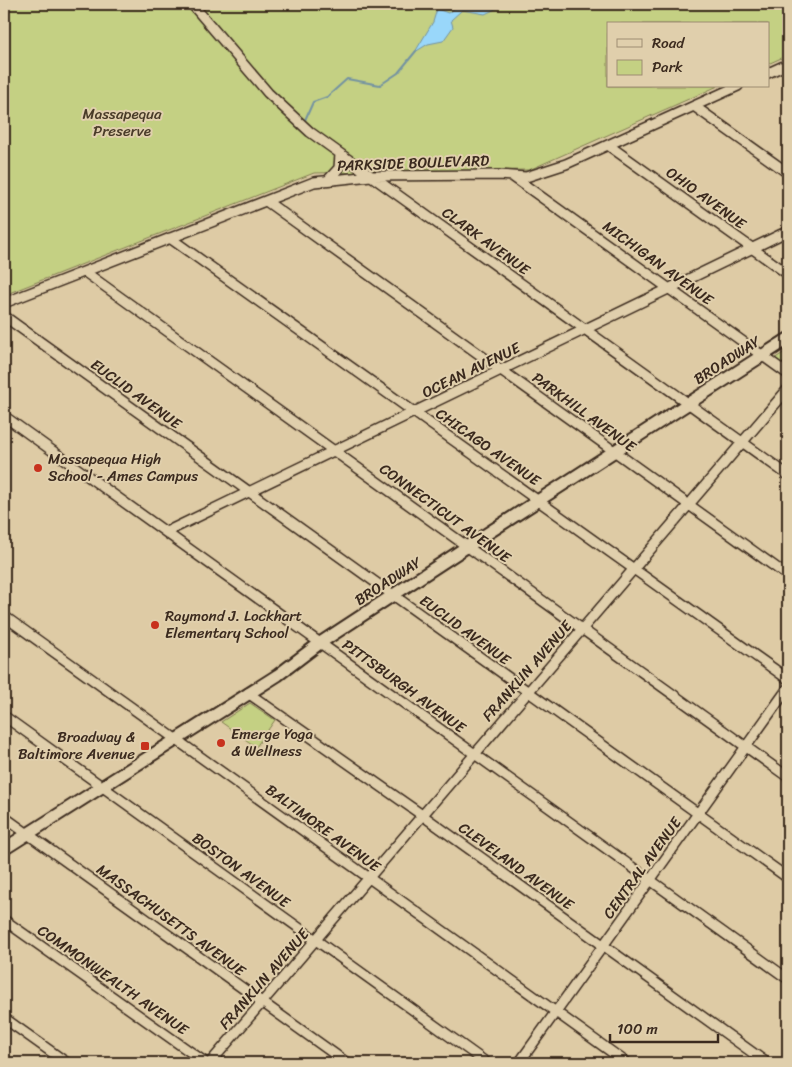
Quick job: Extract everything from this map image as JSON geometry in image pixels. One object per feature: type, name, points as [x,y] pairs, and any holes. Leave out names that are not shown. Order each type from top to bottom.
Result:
[{"type":"main road","name":"BROADWAY","points":[[4,849],[101,785],[248,693],[320,643],[788,339]]},
{"type":"street","name":"CLARK AVENUE","points":[[192,4],[287,112],[340,154],[788,475]]},
{"type":"street","points":[[770,71],[784,65],[788,73]]},
{"type":"street","name":"PARKSIDE BOULEVARD","points":[[4,303],[314,182],[371,176],[510,175],[526,177],[537,175],[734,88]]},
{"type":"street","points":[[694,106],[788,173]]},
{"type":"street","name":"OHIO AVENUE","points":[[608,145],[788,274]]},
{"type":"street","points":[[328,180],[339,168],[340,154]]},
{"type":"street","name":"MICHIGAN AVENUE","points":[[510,175],[788,374]]},
{"type":"street","name":"PARKHILL AVENUE","points":[[266,201],[788,576]]},
{"type":"street","name":"OCEAN AVENUE","points":[[166,532],[788,232]]},
{"type":"street","name":"CHICAGO AVENUE","points":[[170,238],[788,679]]},
{"type":"street","name":"CONNECTICUT AVENUE","points":[[85,272],[788,777]]},
{"type":"street","name":"EUCLID AVENUE","points":[[4,316],[788,878]]},
{"type":"street","name":"FRANKLIN AVENUE","points":[[208,1063],[788,389]]},
{"type":"street","name":"PITTSBURGH AVENUE","points":[[4,416],[788,979]]},
{"type":"street","name":"BALTIMORE AVENUE","points":[[4,616],[627,1063]]},
{"type":"street","name":"CENTRAL AVENUE","points":[[518,1063],[788,688]]},
{"type":"street","name":"CLEVELAND AVENUE","points":[[248,693],[422,815],[767,1063]]},
{"type":"street","name":"BOSTON AVENUE","points":[[4,716],[487,1063]]},
{"type":"street","name":"MASSACHUSETTS AVENUE","points":[[4,817],[347,1063]]},
{"type":"street","name":"COMMONWEALTH AVENUE","points":[[4,920],[208,1063]]},
{"type":"street","points":[[4,1018],[67,1063]]},
{"type":"green space","name":"Massapequa Preserve","points":[[4,4],[788,4],[788,55],[770,63],[770,22],[607,22],[607,88],[714,88],[529,170],[314,173],[4,295]]},
{"type":"green space","points":[[788,350],[788,369],[774,359]]},
{"type":"green space","points":[[250,703],[275,720],[256,747],[221,722]]},
{"type":"water","points":[[457,4],[506,4],[485,14],[462,10],[451,20],[453,27],[443,41],[428,44],[415,52],[433,22],[437,9],[448,13],[458,6]]},
{"type":"waterway","points":[[305,120],[313,102],[327,97],[347,79],[380,85],[398,73],[416,51]]},
{"type":"place","name":"Massapequa High School - Ames Campus","points":[[38,468]]},
{"type":"place","name":"Raymond J. Lockhart Elementary School","points":[[155,625]]},
{"type":"place","name":"Emerge Yoga & Wellness","points":[[221,743]]},
{"type":"place","name":"Broadway & Baltimore Avenue","points":[[145,746]]}]
